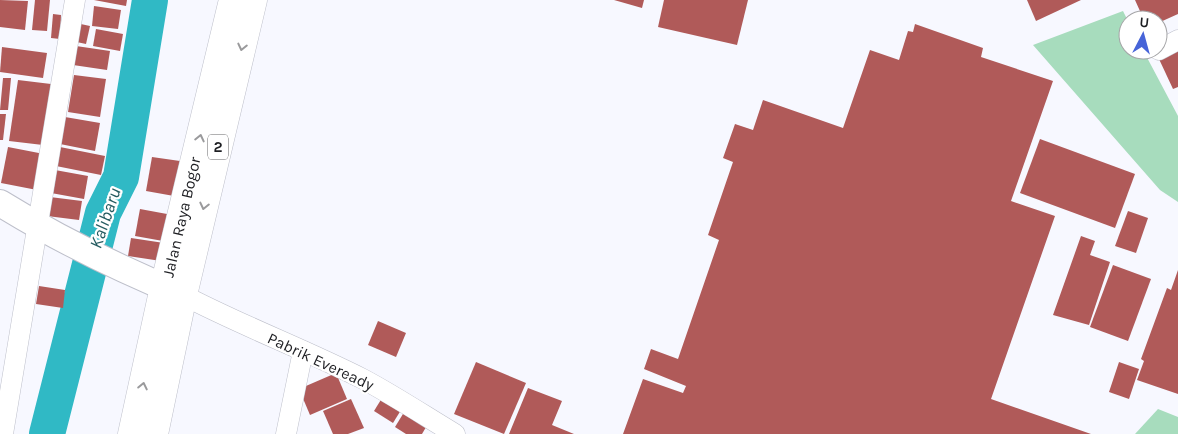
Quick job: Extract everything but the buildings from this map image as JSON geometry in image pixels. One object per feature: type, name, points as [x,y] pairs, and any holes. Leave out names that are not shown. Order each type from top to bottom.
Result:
[{"type":"highway","name":"Jalan Raya Bogor","points":[[154,434],[174,291],[233,0]]},
{"type":"highway","name":"Jalan Raya Bogor","points":[[132,434],[174,291],[253,0]]},
{"type":"main road","points":[[0,203],[36,226],[125,270],[174,291]]},
{"type":"street","points":[[3,434],[75,0]]},
{"type":"street","name":"Pabrik Eveready","points":[[174,291],[233,321],[303,351],[398,398],[455,434]]},
{"type":"street","points":[[286,434],[303,351]]},
{"type":"green space","points":[[1118,13],[1118,60],[1148,60],[1178,116],[1178,202],[1160,190],[1033,45]]},
{"type":"green space","points":[[1158,409],[1178,417],[1178,434],[1135,434]]},
{"type":"waterway","name":"Kalibaru","points":[[47,434],[103,213],[121,177],[150,0]]}]
